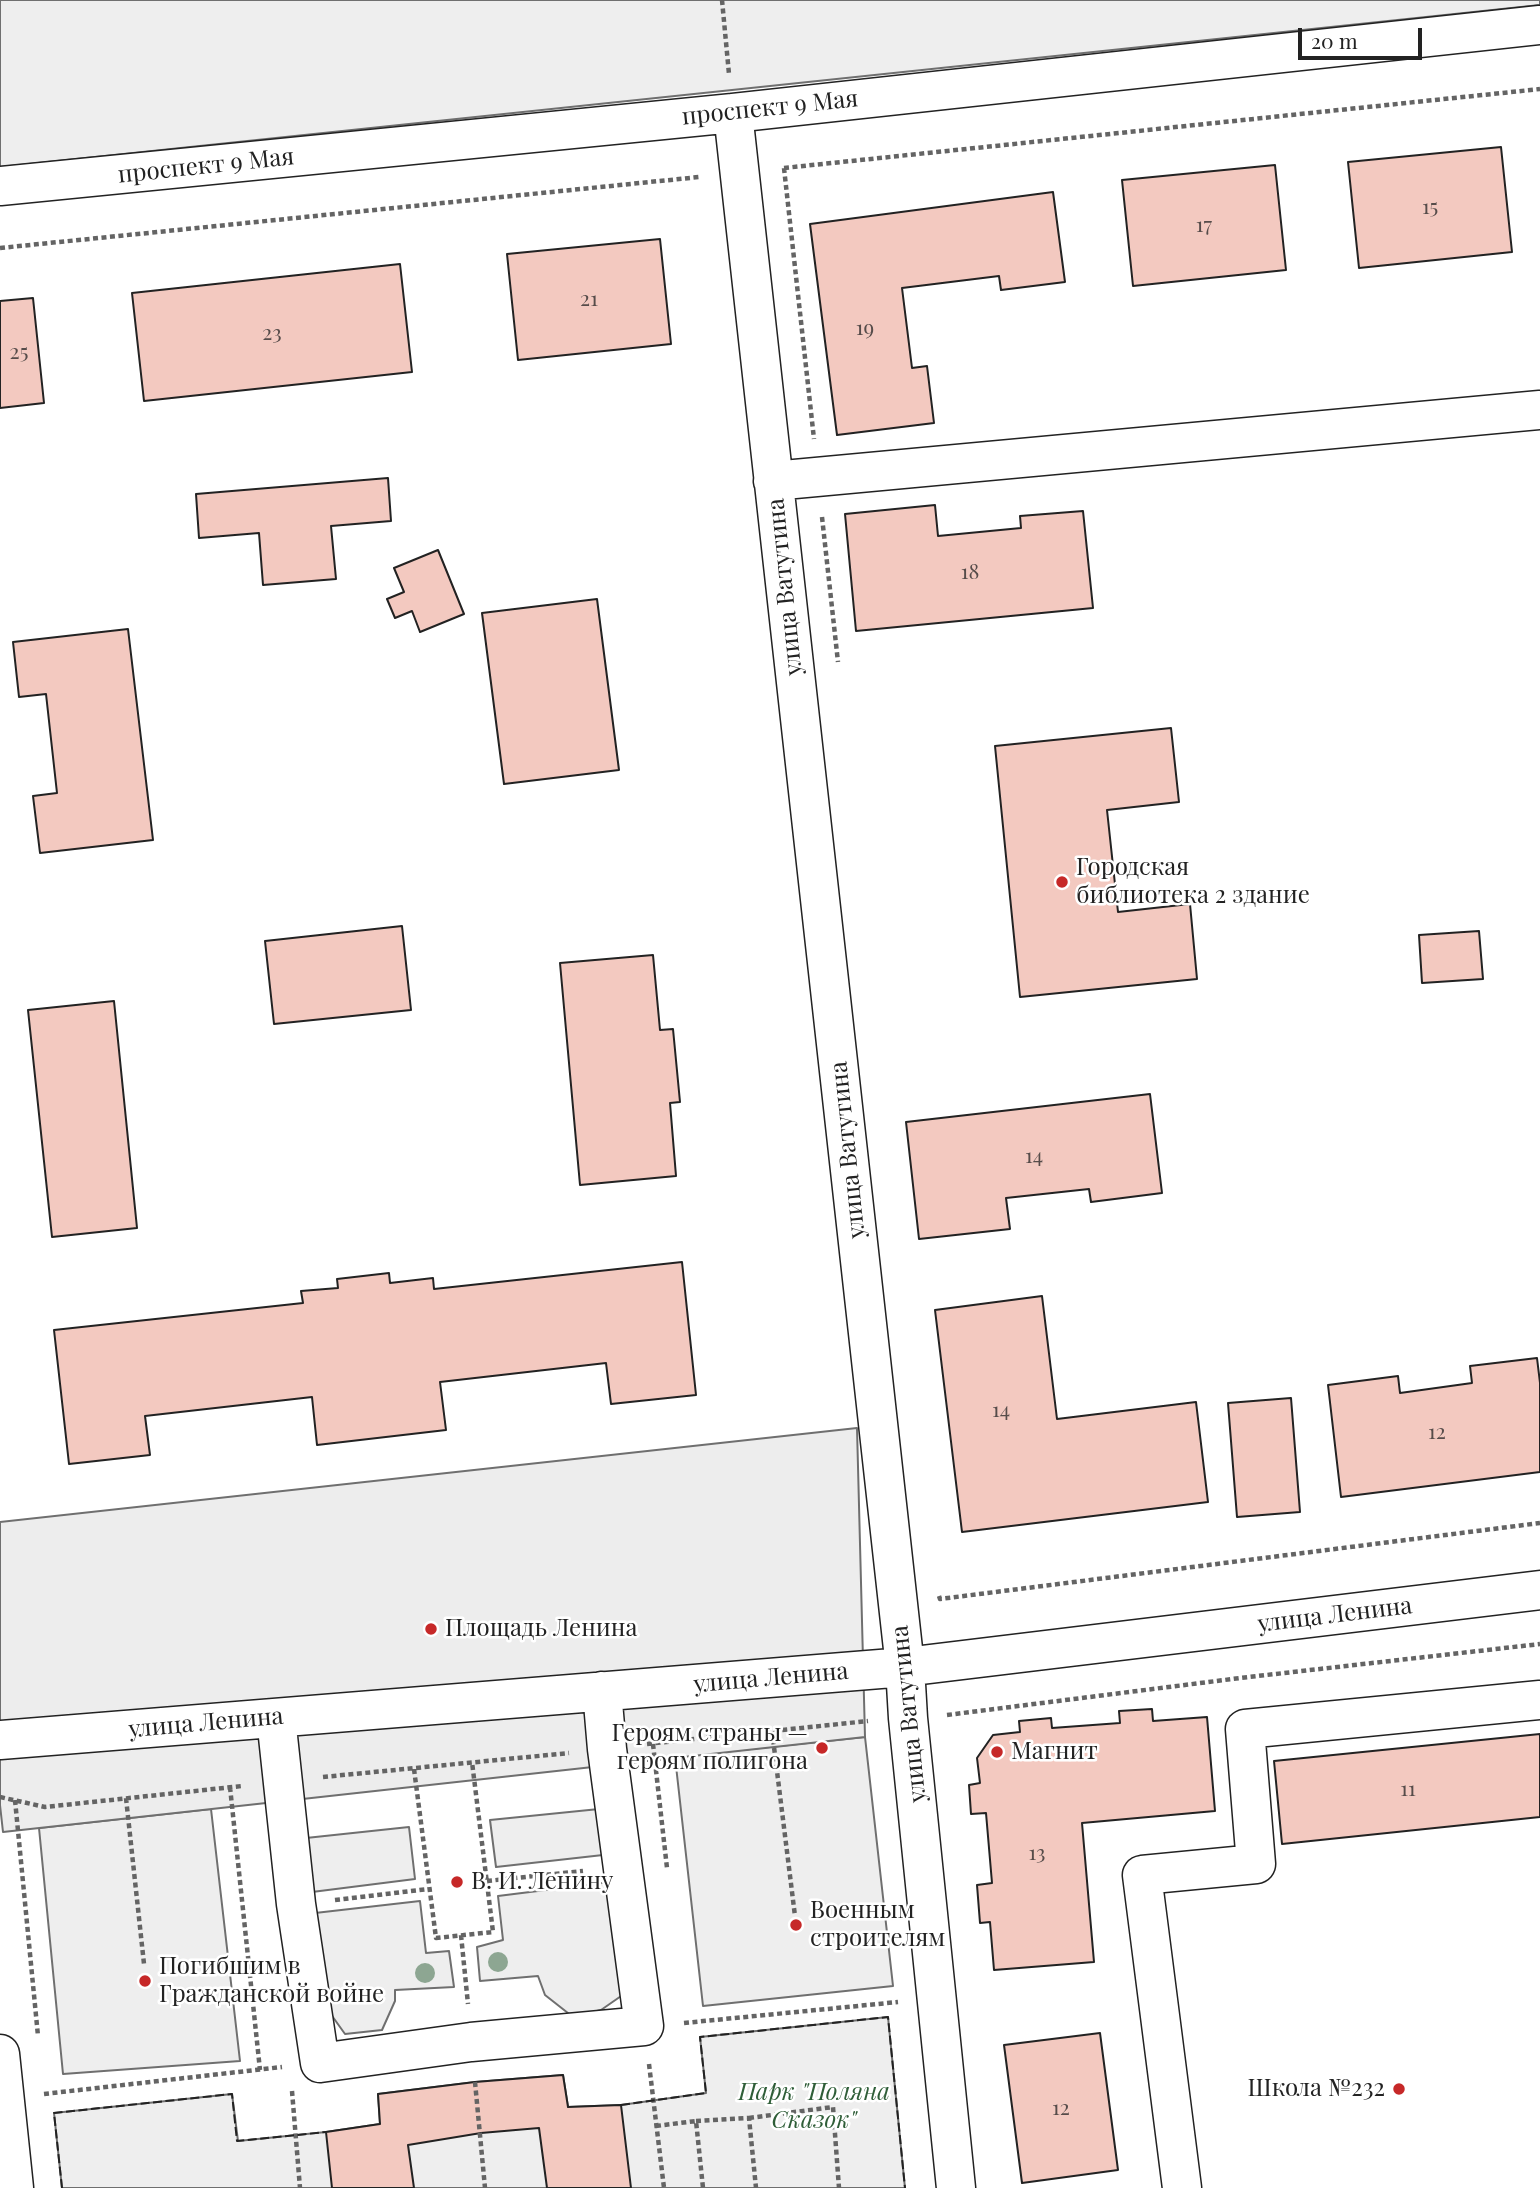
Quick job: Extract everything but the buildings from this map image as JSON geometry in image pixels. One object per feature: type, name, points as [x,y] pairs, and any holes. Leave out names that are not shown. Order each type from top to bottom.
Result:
[{"type":"street","name":"проспект 9 Мая","points":[[0,186],[733,113],[1540,25]]},
{"type":"street","name":"улица Ватутина","points":[[733,113],[905,1667],[956,2188]]},
{"type":"street","points":[[774,481],[1540,410]]},
{"type":"street","name":"улица Ленина","points":[[0,1740],[905,1667],[1540,1590]]},
{"type":"street","points":[[276,1717],[296,1904],[304,2064],[471,2042],[644,2026],[607,1749],[602,1691]]},
{"type":"street","points":[[1182,2188],[1142,1875],[1256,1864],[1245,1729],[1540,1700]]},
{"type":"street","points":[[0,2054],[8,2168]]},
{"type":"path","points":[[722,0],[733,113]]},
{"type":"path","points":[[784,168],[839,671]]},
{"type":"path","points":[[938,1585],[940,1599],[1540,1523]]},
{"type":"path","points":[[0,1797],[45,1807],[908,1718],[1540,1644]]},
{"type":"path","points":[[772,1731],[795,1916]]},
{"type":"path","points":[[414,1769],[436,1938],[493,1932],[472,1762]]},
{"type":"path","points":[[230,1787],[260,2070]]},
{"type":"path","points":[[126,1798],[144,1964]]},
{"type":"path","points":[[16,1800],[38,2040]]},
{"type":"path","points":[[487,1881],[623,1867]]},
{"type":"path","points":[[296,1904],[428,1888]]},
{"type":"path","points":[[644,2026],[937,1998]]},
{"type":"path","points":[[5,2098],[304,2064],[300,2188]]},
{"type":"path","points":[[42,2081],[45,2107]]},
{"type":"path","points":[[475,2082],[485,2188]]},
{"type":"path","points":[[653,2100],[664,2188]]},
{"type":"path","points":[[656,2126],[832,2107],[839,2188]]},
{"type":"path","points":[[749,2118],[756,2188]]},
{"type":"path","points":[[696,2121],[703,2188]]},
{"type":"green space","points":[[0,0],[1540,0],[1540,5],[0,167]]},
{"type":"green space","points":[[865,1737],[893,1986],[703,2006],[675,1757]]},
{"type":"green space","points":[[211,1809],[240,2061],[63,2074],[39,1828]]},
{"type":"green space","points":[[599,1809],[603,1855],[496,1867],[490,1820]]},
{"type":"green space","points":[[409,1827],[415,1879],[312,1892],[306,1838]]},
{"type":"green space","points":[[610,1882],[624,1994],[601,2010],[573,2017],[545,1995],[538,1976],[480,1981],[477,1947],[503,1940],[498,1896]]},
{"type":"green space","points":[[420,1901],[426,1953],[449,1951],[454,1987],[395,1990],[395,2001],[382,2030],[345,2034],[325,2006],[315,1913]]},
{"type":"green space","name":"Парк \"Поляна Сказок\"","points":[[888,2017],[905,2188],[62,2188],[54,2113],[232,2094],[238,2141],[380,2124],[378,2094],[563,2075],[568,2107],[621,2105],[706,2093],[700,2037]]},
{"type":"shaded area","name":"Площадь Ленина","points":[[857,1428],[865,1737],[3,1832],[0,1805],[0,1522]]},
{"type":"fence","points":[[621,2105],[706,2093],[700,2037],[888,2017],[905,2188]]},
{"type":"fence","points":[[62,2188],[54,2113],[232,2094],[237,2141],[326,2132]]},
{"type":"place","name":"Городская библиотека 2 здание","points":[[1062,882]]},
{"type":"place","name":"Площадь Ленина","points":[[431,1629]]},
{"type":"place","name":"Героям страны — героям полигона","points":[[822,1748]]},
{"type":"place","name":"Магнит","points":[[997,1752]]},
{"type":"place","name":"В. И. Ленину","points":[[457,1882]]},
{"type":"place","name":"Военным строителям","points":[[796,1925]]},
{"type":"place","name":"Погибшим в Гражданской войне","points":[[145,1981]]},
{"type":"place","name":"Школа №232","points":[[1399,2089]]}]
